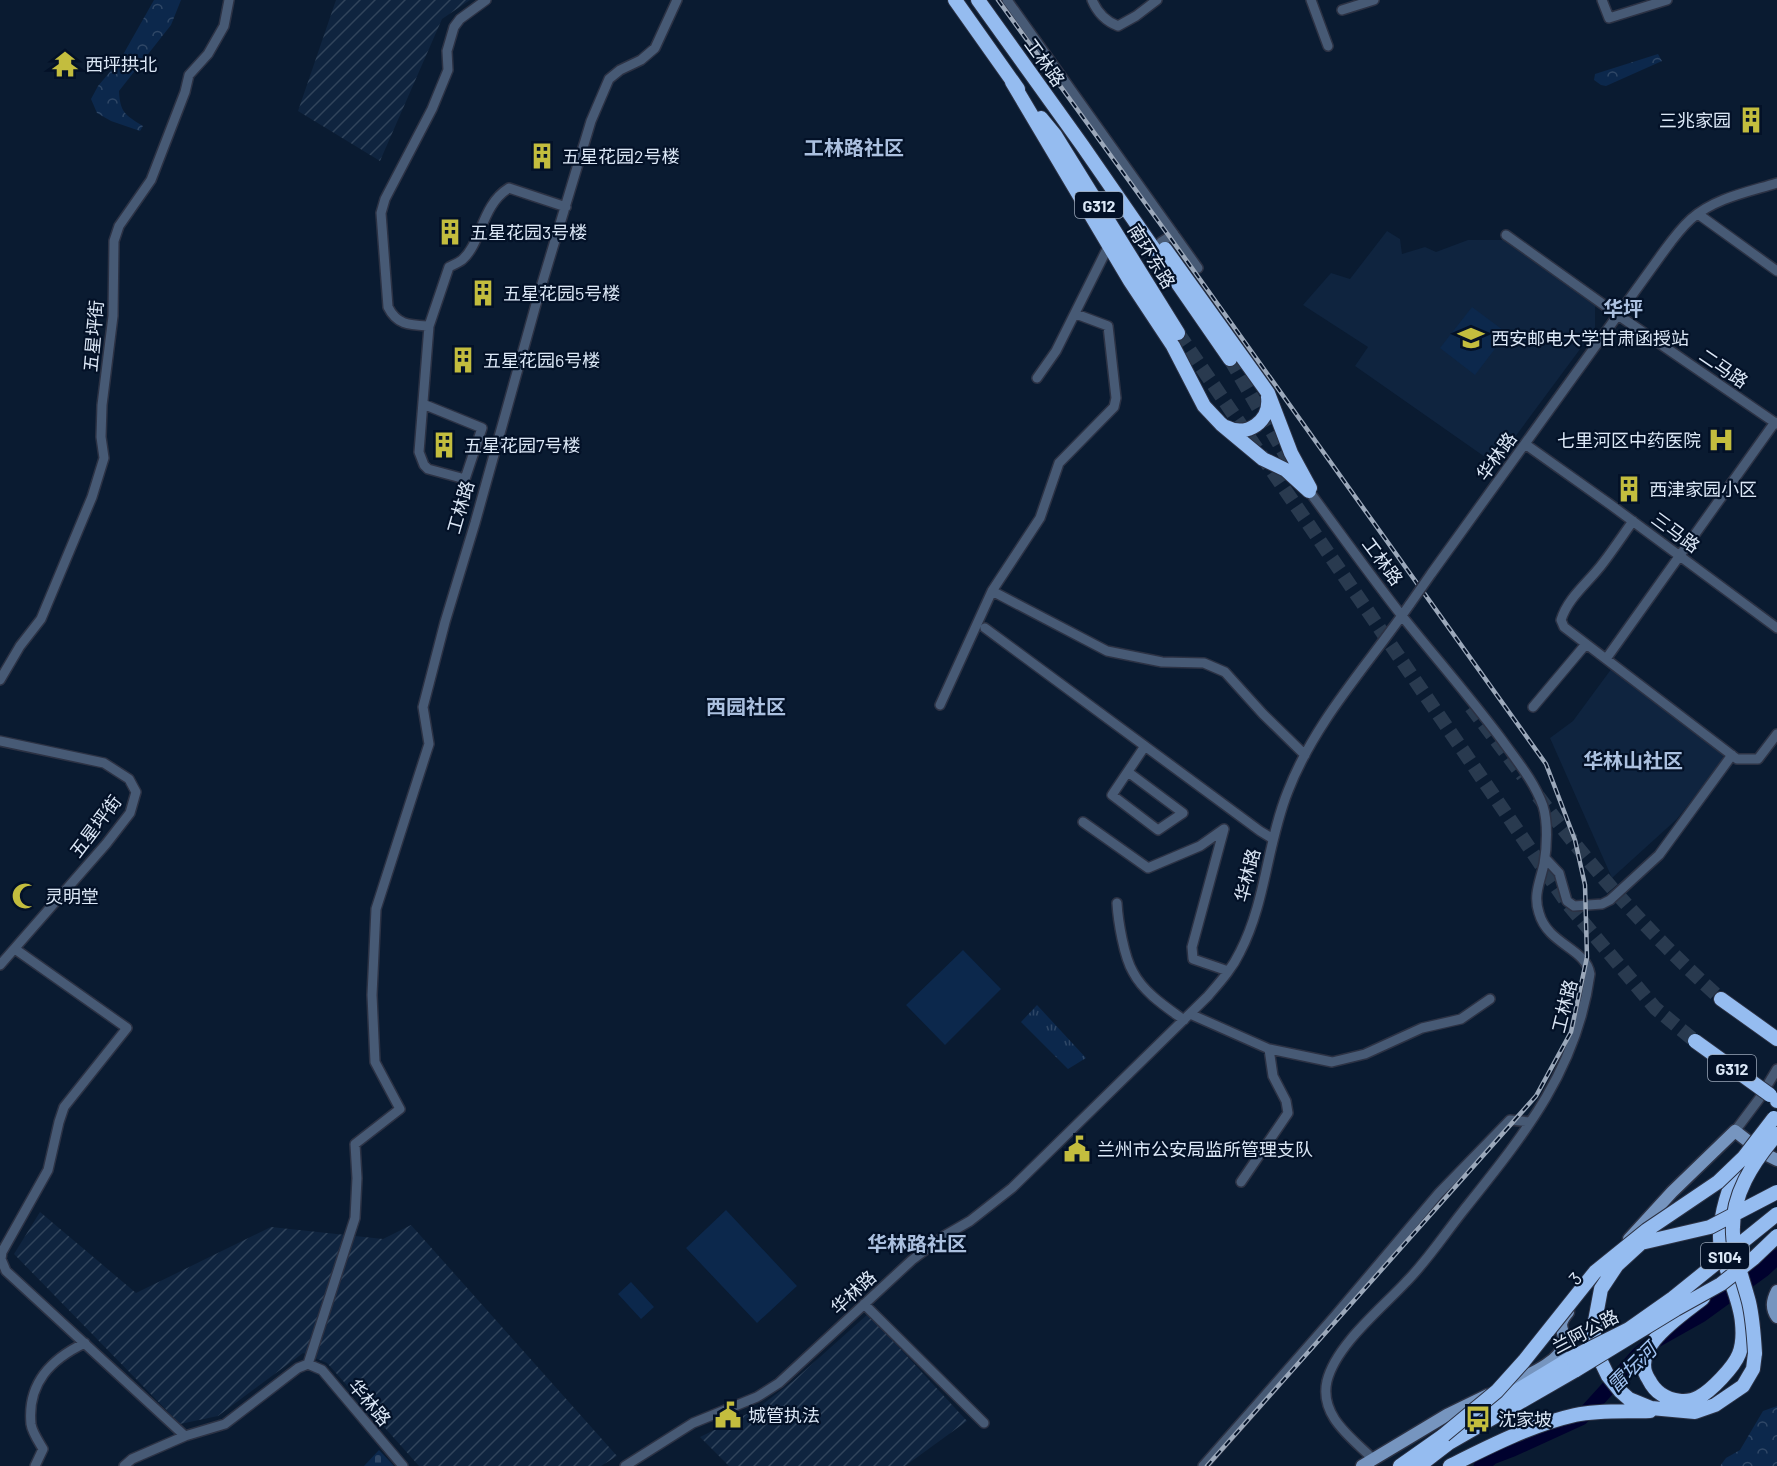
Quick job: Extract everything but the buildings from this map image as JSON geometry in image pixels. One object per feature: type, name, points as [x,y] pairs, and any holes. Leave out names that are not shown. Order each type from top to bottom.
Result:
[{"type":"highway","name":"G312","points":[[955,0],[1012,82]]},
{"type":"highway","name":"工林路","points":[[978,0],[1082,145]]},
{"type":"highway","points":[[1012,82],[1109,245],[1173,346],[1204,406],[1221,424],[1263,459],[1286,470],[1309,492]]},
{"type":"highway","name":"南环东路","points":[[1012,82],[1055,135],[1178,333]]},
{"type":"highway","points":[[1082,145],[1110,172],[1268,393],[1291,453],[1310,487],[1309,492]]},
{"type":"highway","name":"南环东路","points":[[1082,145],[1230,359]]},
{"type":"highway","points":[[1221,424],[1239,431],[1256,426],[1268,411],[1268,393]]},
{"type":"highway","name":"G312","points":[[1721,999],[1777,1039]]},
{"type":"highway","name":"G312","points":[[1695,1041],[1775,1099]]},
{"type":"highway","points":[[1721,1284],[1659,1335],[1644,1358],[1644,1373],[1648,1380],[1656,1391],[1670,1400],[1699,1398],[1730,1371],[1739,1355],[1743,1338],[1740,1302],[1720,1237],[1730,1183],[1744,1157],[1775,1115]]},
{"type":"highway","points":[[1450,1466],[1487,1447],[1549,1422],[1629,1404],[1695,1412],[1715,1405],[1743,1386],[1753,1369],[1755,1353],[1753,1322],[1732,1233],[1738,1199],[1747,1175],[1777,1134]]},
{"type":"highway","points":[[1447,1439],[1524,1361],[1595,1272],[1647,1230],[1718,1182],[1744,1157]]},
{"type":"highway","points":[[1629,1404],[1608,1376],[1593,1345],[1596,1310],[1601,1289],[1617,1265],[1641,1243],[1710,1227],[1777,1192]]},
{"type":"highway","name":"兰阿公路","points":[[1419,1466],[1447,1439],[1571,1358],[1629,1329],[1673,1298],[1777,1214]]},
{"type":"highway","name":"兰阿公路","points":[[1400,1466],[1576,1370],[1721,1284],[1777,1236]]},
{"type":"main road","points":[[1735,1131],[1763,1153],[1777,1160]]},
{"type":"main road","name":"3","points":[[1367,1463],[1447,1415],[1552,1362],[1562,1350],[1565,1340],[1560,1329],[1563,1318],[1652,1214],[1735,1131]]},
{"type":"main road","points":[[1777,1291],[1772,1309],[1777,1317]]},
{"type":"street","name":"五星坪街","points":[[0,681],[20,646],[41,619],[48,604],[93,497],[104,458],[101,437],[102,405],[113,316],[114,241],[119,226],[151,180],[185,92],[189,75],[208,54],[224,27],[229,0]]},
{"type":"street","points":[[429,326],[399,322],[393,317],[388,307],[381,213],[385,199],[432,109],[448,70],[447,51],[454,27],[460,19],[486,0]]},
{"type":"street","name":"工林路","points":[[308,1364],[355,1218],[357,1178],[355,1144],[400,1109],[375,1062],[372,995],[376,909],[429,744],[423,707],[445,622],[591,121],[606,84],[614,75],[641,60],[655,48],[677,0]]},
{"type":"street","points":[[1006,0],[1198,268]]},
{"type":"street","points":[[1092,0],[1100,14],[1110,23],[1118,26],[1157,0]]},
{"type":"street","points":[[1311,0],[1328,46]]},
{"type":"street","points":[[1347,6],[1374,0]]},
{"type":"street","points":[[1602,0],[1609,18],[1667,0]]},
{"type":"street","name":"华林路","points":[[625,1466],[693,1423],[767,1391],[930,1245],[970,1221],[1012,1188],[1187,1017],[1228,971],[1248,936],[1288,790],[1305,755],[1371,656],[1682,229],[1698,214],[1728,198],[1777,183]]},
{"type":"street","points":[[423,404],[482,429],[465,479],[428,469],[419,452],[429,326],[449,267],[461,261],[467,253],[490,207],[508,188],[566,207]]},
{"type":"street","points":[[1698,214],[1777,271]]},
{"type":"street","points":[[1161,242],[1174,234]]},
{"type":"street","name":"二马路","points":[[1506,235],[1776,423]]},
{"type":"street","points":[[1037,378],[1056,351],[1109,245]]},
{"type":"street","points":[[940,705],[992,591],[1040,518],[1059,464],[1114,407],[1116,398],[1108,326],[1076,314]]},
{"type":"street","points":[[1606,659],[1776,423]]},
{"type":"street","name":"三马路","points":[[1525,444],[1777,628]]},
{"type":"street","name":"工林路","points":[[1309,492],[1402,616],[1455,679],[1528,775],[1544,808],[1546,833],[1545,858],[1536,893],[1536,905],[1550,934],[1584,959],[1590,974],[1575,1040],[1558,1078],[1530,1122],[1434,1249],[1407,1281],[1357,1332],[1332,1369],[1327,1381],[1326,1394],[1329,1408],[1335,1422],[1367,1463]]},
{"type":"street","points":[[1633,521],[1564,612],[1561,620],[1564,627],[1737,759],[1758,759],[1777,734]]},
{"type":"street","points":[[992,591],[1107,651],[1162,662],[1204,663],[1226,672],[1263,714],[1305,755]]},
{"type":"street","points":[[985,628],[1260,831],[1273,838]]},
{"type":"street","points":[[1533,707],[1586,644]]},
{"type":"street","name":"五星坪街","points":[[0,741],[104,763],[129,779],[136,792],[130,813],[106,844],[0,965]]},
{"type":"street","points":[[1128,772],[1183,813],[1158,830],[1112,795],[1145,746]]},
{"type":"street","points":[[1545,858],[1559,873],[1567,901],[1575,906],[1602,904],[1610,900],[1659,855],[1732,755]]},
{"type":"street","points":[[1083,822],[1148,868],[1200,846],[1224,829],[1192,947],[1193,959],[1228,971]]},
{"type":"street","points":[[1117,903],[1119,924],[1133,972],[1156,1000],[1187,1017],[1269,1049],[1332,1062],[1365,1054],[1422,1029],[1461,1019],[1490,999]]},
{"type":"street","points":[[15,949],[127,1028],[64,1107],[58,1122],[48,1170],[2,1252],[1,1259],[6,1271],[185,1436]]},
{"type":"street","points":[[1241,1182],[1288,1113],[1286,1101],[1273,1076],[1269,1049]]},
{"type":"street","name":"3","points":[[1735,1131],[1759,1099],[1777,1069]]},
{"type":"street","points":[[1203,1466],[1439,1193],[1510,1120],[1530,1122]]},
{"type":"street","points":[[864,1304],[984,1423]]},
{"type":"street","points":[[35,1466],[43,1449],[31,1425],[33,1398],[41,1376],[64,1353],[85,1343]]},
{"type":"street","points":[[124,1466],[132,1459],[185,1436],[225,1424],[298,1368],[308,1364]]},
{"type":"street","name":"华林路","points":[[308,1364],[322,1370],[404,1466]]},
{"type":"shaded area","points":[[336,0],[470,0],[442,19],[380,161],[298,111]]},
{"type":"shaded area","name":"西安邮电大学甘肃函授站","points":[[1387,231],[1400,239],[1402,254],[1425,247],[1436,252],[1468,240],[1511,240],[1595,304],[1595,329],[1495,464],[1355,366],[1368,347],[1303,305],[1331,273],[1350,279]]},
{"type":"shaded area","points":[[1612,668],[1727,755],[1677,819],[1612,878],[1550,738],[1573,721]]},
{"type":"shaded area","points":[[40,1212],[136,1293],[271,1227],[383,1239],[411,1225],[617,1456],[601,1466],[419,1466],[327,1363],[303,1353],[218,1416],[180,1424],[14,1254]]},
{"type":"shaded area","points":[[868,1314],[967,1421],[905,1466],[729,1466],[700,1437],[755,1410],[792,1382]]},
{"type":"green space","points":[[154,0],[181,0],[171,25],[119,91],[122,108],[128,116],[143,126],[140,131],[111,121],[97,113],[91,99],[98,86],[120,60]]},
{"type":"green space","points":[[1658,54],[1662,61],[1606,86],[1594,80],[1595,74]]},
{"type":"green space","points":[[1472,307],[1507,333],[1475,375],[1440,348]]},
{"type":"green space","points":[[963,950],[1001,989],[945,1045],[906,1005]]},
{"type":"green space","points":[[1037,1005],[1086,1058],[1068,1069],[1021,1022]]},
{"type":"green space","points":[[726,1210],[797,1286],[757,1323],[686,1248]]},
{"type":"green space","points":[[631,1282],[654,1307],[641,1319],[618,1294]]},
{"type":"green space","points":[[1777,1406],[1777,1466],[1720,1466],[1726,1458],[1740,1450],[1763,1411]]},
{"type":"green space","points":[[379,1450],[394,1466],[364,1466]]},
{"type":"waterway","name":"雷坛河","points":[[1481,1466],[1492,1457],[1581,1418],[1639,1354],[1653,1342],[1701,1315],[1763,1270],[1777,1257]]},
{"type":"tunnel","points":[[1178,333],[1567,903],[1655,1008],[1695,1041]]},
{"type":"tunnel","points":[[1230,359],[1293,468]]},
{"type":"tunnel","points":[[1471,707],[1523,776]]},
{"type":"tunnel","points":[[1538,796],[1624,902],[1671,952],[1721,999]]},
{"type":"railway","points":[[998,0],[1546,764],[1575,840],[1585,885],[1587,957],[1571,1032],[1536,1096],[1207,1466]]},
{"type":"place","name":"西坪拱北","points":[[65,64]]},
{"type":"place","name":"三兆家园","points":[[1751,120]]},
{"type":"place","name":"五星花园2号楼","points":[[542,156]]},
{"type":"place","name":"五星花园3号楼","points":[[450,232]]},
{"type":"place","name":"五星花园5号楼","points":[[483,293]]},
{"type":"place","name":"西安邮电大学甘肃函授站","points":[[1471,338]]},
{"type":"place","name":"五星花园6号楼","points":[[463,360]]},
{"type":"place","name":"七里河区中药医院","points":[[1721,440]]},
{"type":"place","name":"五星花园7号楼","points":[[444,445]]},
{"type":"place","name":"西津家园小区","points":[[1629,489]]},
{"type":"place","name":"灵明堂","points":[[25,896]]},
{"type":"place","name":"兰州市公安局监所管理支队","points":[[1077,1149]]},
{"type":"place","name":"城管执法","points":[[728,1415]]},
{"type":"place","name":"沈家坡","points":[[1478,1419]]},
{"type":"district","name":"工林路社区","points":[[854,147]]},
{"type":"district","name":"华坪","points":[[1623,308]]},
{"type":"district","name":"西园社区","points":[[746,706]]},
{"type":"district","name":"华林山社区","points":[[1633,760]]},
{"type":"district","name":"华林路社区","points":[[917,1243]]}]
